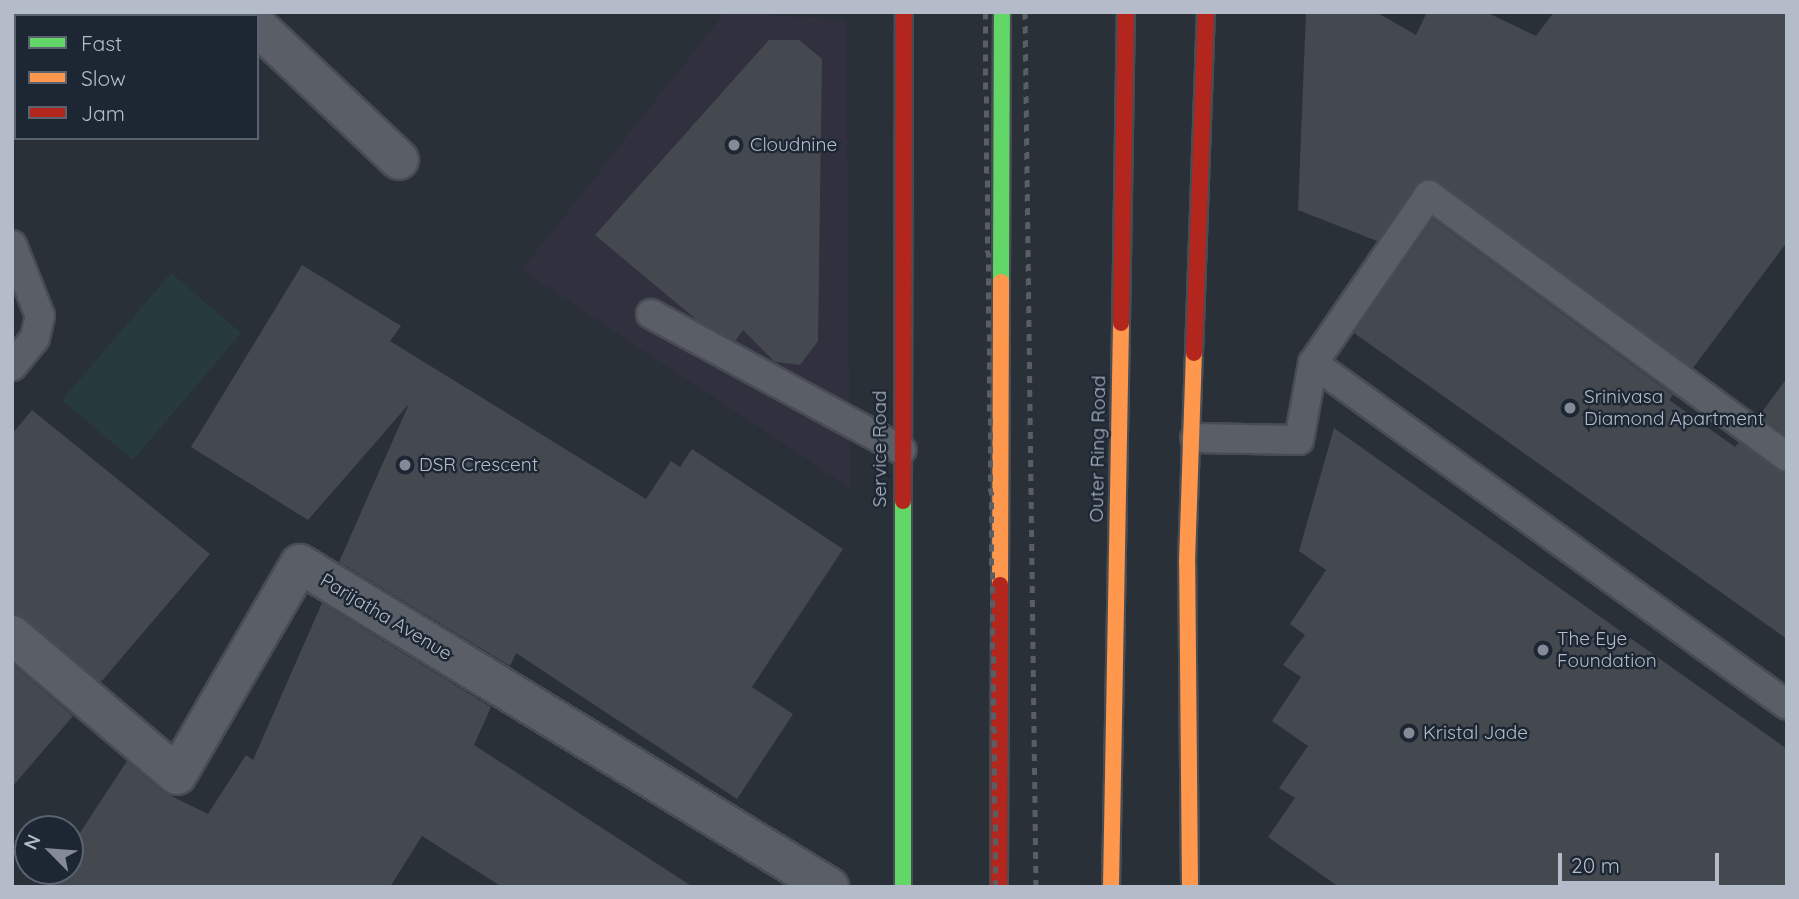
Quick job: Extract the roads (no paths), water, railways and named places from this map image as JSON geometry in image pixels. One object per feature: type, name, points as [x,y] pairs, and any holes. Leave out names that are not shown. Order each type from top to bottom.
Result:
[{"type":"main road","name":"Service Road","points":[[903,887],[901,450],[904,12]]},
{"type":"main road","points":[[999,887],[1002,12]]},
{"type":"main road","name":"Outer Ring Road","points":[[1111,887],[1126,12]]},
{"type":"main road","points":[[1190,887],[1187,562],[1200,320],[1206,12]]},
{"type":"street","points":[[259,28],[399,160]]},
{"type":"street","name":"Parijatha Avenue","points":[[12,635],[177,775],[300,564],[829,887]]},
{"type":"lane","points":[[1195,438],[1299,440],[1313,363],[1429,195],[1787,457]]},
{"type":"lane","points":[[12,245],[40,316],[35,338],[12,366]]},
{"type":"lane","points":[[651,314],[901,450]]},
{"type":"lane","points":[[1313,363],[1787,705]]},
{"type":"railway","points":[[985,12],[996,887]]},
{"type":"railway","points":[[1025,12],[1036,887]]},
{"type":"place","name":"Cloudnine","points":[[734,145]]},
{"type":"place","name":"Srinivasa Diamond Apartment","points":[[1570,408]]},
{"type":"place","name":"DSR Crescent","points":[[405,465]]},
{"type":"place","name":"The Eye Foundation","points":[[1543,650]]},
{"type":"place","name":"Kristal Jade","points":[[1409,733]]}]
